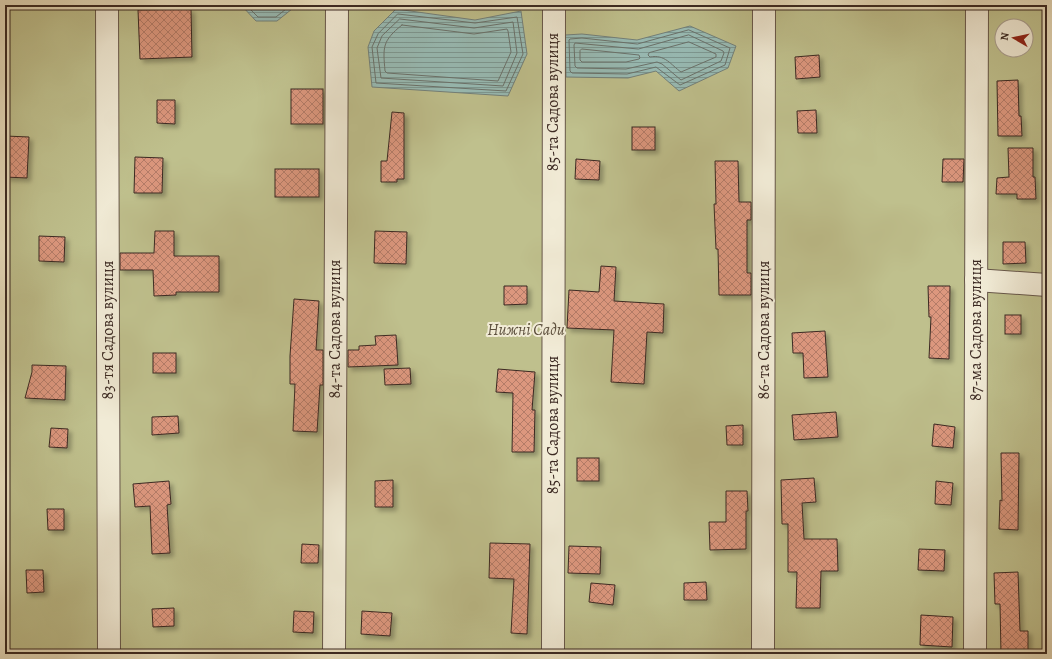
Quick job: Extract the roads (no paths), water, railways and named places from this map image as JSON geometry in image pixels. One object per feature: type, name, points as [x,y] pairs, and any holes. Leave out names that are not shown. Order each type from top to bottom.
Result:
[{"type":"street","name":"83-тя Садова вулиця","points":[[107,5],[109,654]]},
{"type":"street","name":"84-та Садова вулиця","points":[[334,654],[337,5]]},
{"type":"street","name":"85-та Садова вулиця","points":[[552,654],[554,5]]},
{"type":"street","name":"86-та Садова вулиця","points":[[763,654],[764,5]]},
{"type":"street","name":"87-ма Садова вулиця","points":[[974,654],[977,5]]},
{"type":"street","points":[[976,280],[1047,285]]},
{"type":"water","points":[[241,5],[297,5],[277,21],[256,21]]},
{"type":"water","points":[[396,9],[475,20],[521,11],[527,54],[508,96],[372,87],[368,47],[374,31]]},
{"type":"water","points":[[690,26],[736,46],[728,68],[679,91],[656,71],[628,78],[566,77],[565,35],[582,34],[637,40]]},
{"type":"park label","name":"Нижні Сади","points":[[526,330]]}]
